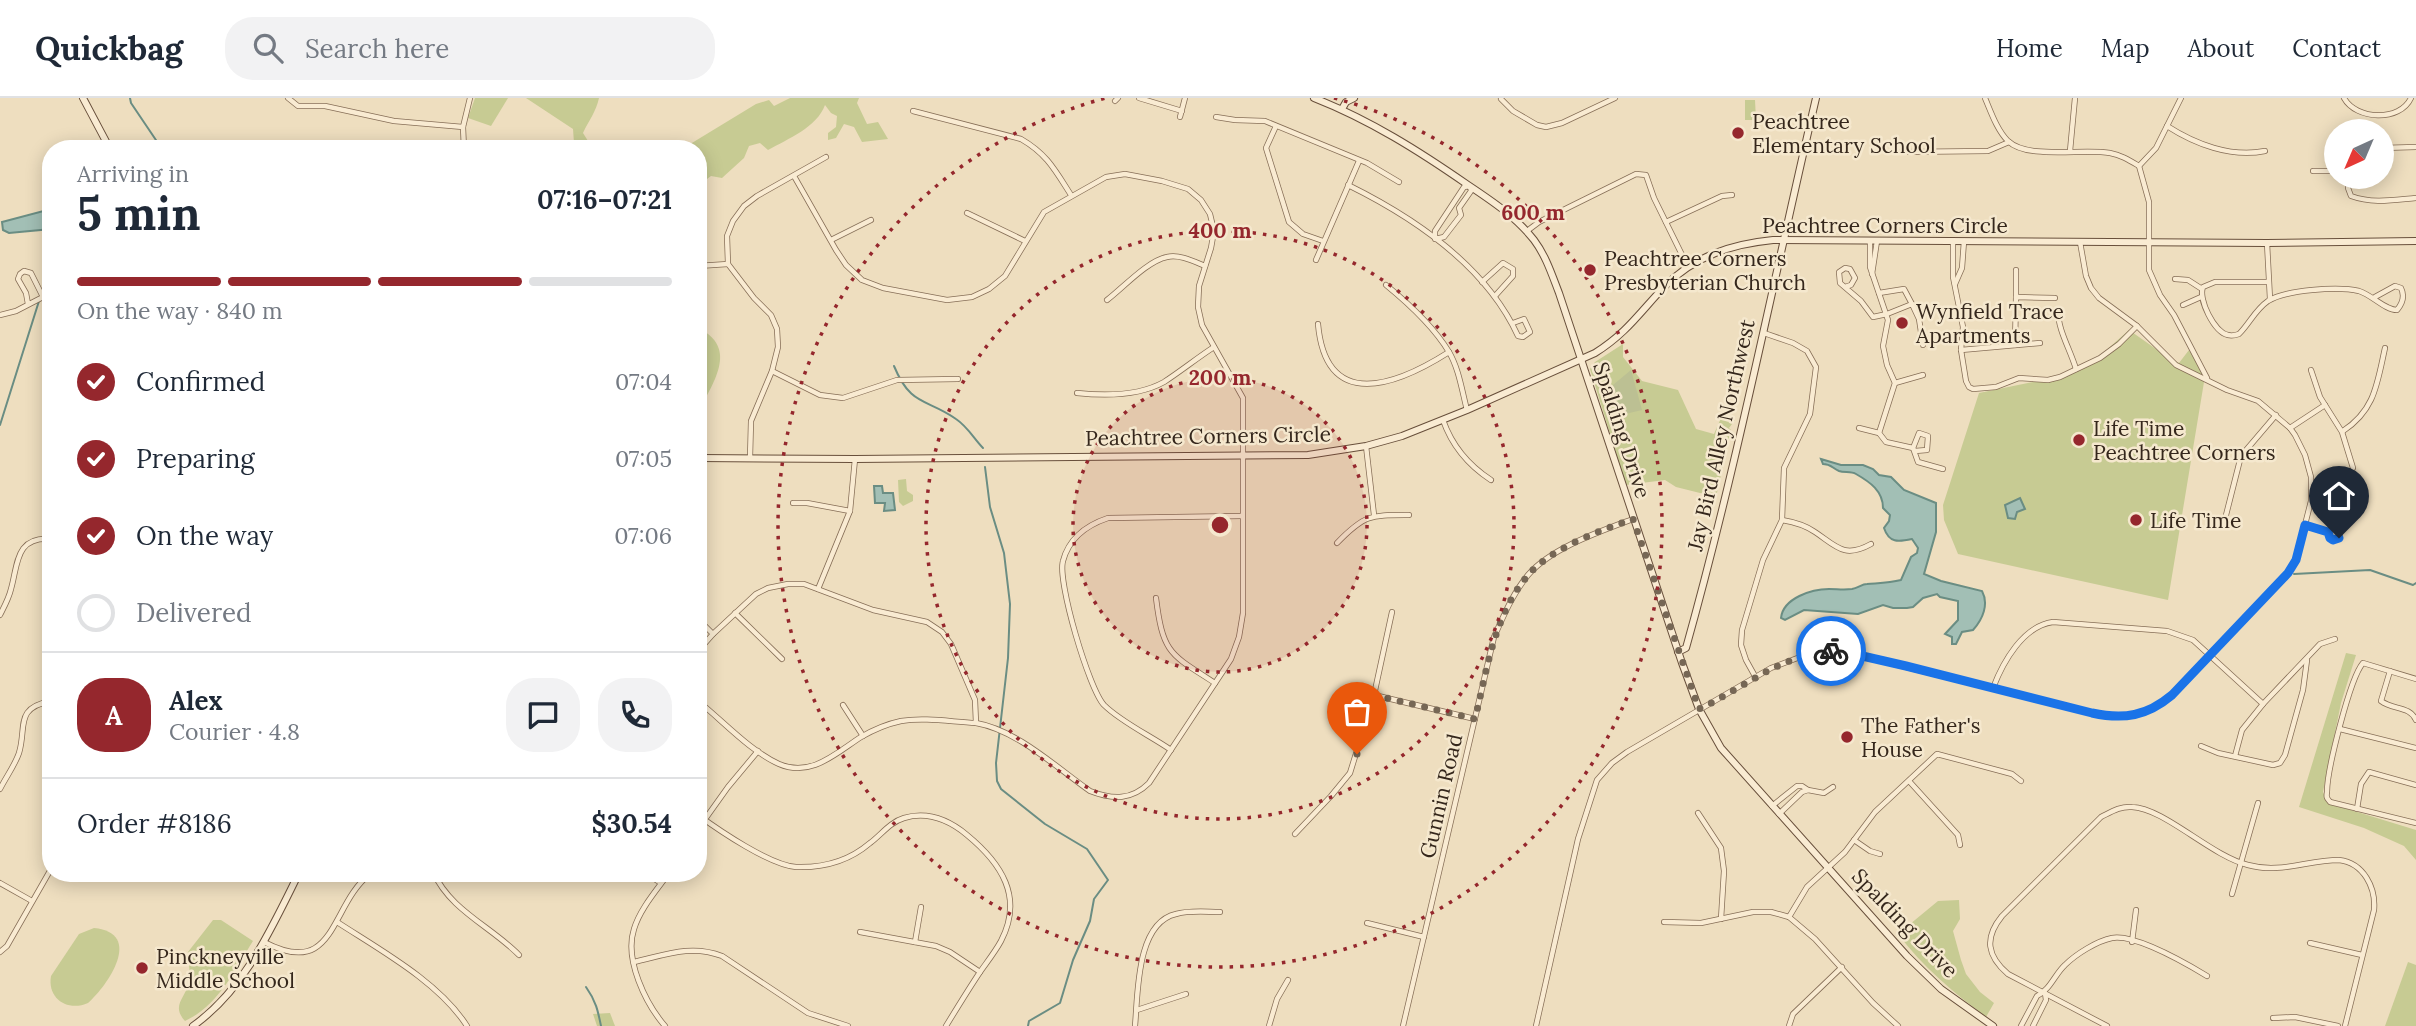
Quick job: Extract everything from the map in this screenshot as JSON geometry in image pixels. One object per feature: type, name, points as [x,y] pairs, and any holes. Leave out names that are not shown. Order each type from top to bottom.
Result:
[{"type":"street","points":[[83,98],[105,140]]},
{"type":"street","points":[[288,98],[298,106],[326,106],[394,121],[463,127]]},
{"type":"street","points":[[319,98],[326,106]]},
{"type":"street","points":[[464,140],[463,127],[470,98]]},
{"type":"street","points":[[1139,98],[1182,111]]},
{"type":"street","points":[[1180,117],[1185,98]]},
{"type":"street","name":"Spalding Drive","points":[[1314,98],[1342,109],[1395,137],[1496,204],[1527,231],[1550,269],[1678,652],[1699,709],[1721,748],[1924,973],[1970,1012],[1993,1026]]},
{"type":"street","points":[[1342,109],[1346,102],[1354,98]]},
{"type":"street","points":[[1502,99],[1513,111],[1537,125],[1546,127],[1562,123],[1615,98]]},
{"type":"street","name":"Jay Bird Alley Northwest","points":[[1678,652],[1686,648],[1707,574],[1816,98]]},
{"type":"street","points":[[1985,98],[1997,125],[2009,142],[2031,151],[2107,152],[2123,156],[2139,166],[2149,202],[2149,270],[2207,379]]},
{"type":"street","points":[[2070,151],[2076,98]]},
{"type":"street","points":[[2139,166],[2156,148],[2181,98]]},
{"type":"street","points":[[2344,98],[2350,107],[2373,116],[2399,111],[2411,98]]},
{"type":"street","points":[[913,111],[1021,139],[1051,162],[1071,195]]},
{"type":"street","points":[[1216,117],[1256,120],[1276,126],[1367,163],[1399,182]]},
{"type":"street","points":[[1276,126],[1266,148],[1289,222],[1303,234],[1323,241]]},
{"type":"street","points":[[2167,126],[2215,149],[2265,151]]},
{"type":"street","points":[[1901,152],[1988,151],[2009,142]]},
{"type":"street","points":[[2394,148],[2416,147]]},
{"type":"street","points":[[750,457],[751,421],[772,371],[778,347],[777,329],[771,315],[728,264],[727,236],[733,221],[744,206],[826,156]]},
{"type":"street","points":[[1316,260],[1359,161]]},
{"type":"street","points":[[2313,171],[2324,171]]},
{"type":"street","points":[[707,708],[758,751],[780,765],[796,769],[830,759],[863,736],[886,725],[903,721],[988,725],[1010,735],[1090,791],[1105,797],[1122,798],[1140,791],[1149,782],[1231,659],[1239,637],[1243,613],[1242,398],[1202,326],[1198,307],[1199,286],[1214,231],[1210,214],[1201,200],[1188,190],[1162,181],[1125,174],[1106,177],[1044,212],[1005,276],[989,289],[972,297],[947,300],[883,288],[862,280],[846,265],[794,176]]},
{"type":"street","points":[[1527,231],[1539,222],[1636,174],[1646,175],[1665,222],[1688,267]]},
{"type":"street","points":[[1348,185],[1384,203],[1468,266],[1513,323]]},
{"type":"street","points":[[1469,186],[1471,191],[1460,208],[1461,215],[1444,237],[1435,239],[1435,231],[1464,187],[1469,186]]},
{"type":"street","points":[[2348,189],[2351,196],[2375,201],[2416,198]]},
{"type":"street","points":[[1665,222],[1722,196],[1732,195]]},
{"type":"street","points":[[1454,204],[1460,208]]},
{"type":"street","points":[[967,213],[1025,241]]},
{"type":"street","points":[[831,240],[871,220]]},
{"type":"street","points":[[1873,241],[1875,268],[1872,275],[1888,320],[1884,346],[1887,365],[1895,383],[1879,433],[1886,442],[1914,450],[1919,462],[1942,469]]},
{"type":"street","points":[[1953,241],[1954,285],[1963,327],[1961,350],[1969,387],[1982,389],[2019,379],[2048,380],[2060,377],[2100,358],[2137,326]]},
{"type":"street","points":[[1954,285],[1962,268],[1964,241]]},
{"type":"street","name":"Peachtree Corners Circle","points":[[707,458],[1308,456],[1366,446],[1443,420],[1580,361],[1615,341],[1667,285],[1688,267],[1722,250],[1756,242],[2416,241]]},
{"type":"street","points":[[1536,1026],[1578,839],[1597,780],[1619,758],[1699,709],[1771,668],[1797,657],[1819,652],[1845,652],[2113,718],[2129,717],[2160,706],[2288,573],[2296,560],[2311,501],[2311,477],[2305,455],[2290,428],[2258,401],[2227,390],[2176,365],[2137,326],[2099,298],[2086,276],[2080,242]]},
{"type":"street","points":[[2267,243],[2270,299]]},
{"type":"street","points":[[1107,300],[1152,263],[1168,256],[1184,258],[1205,266]]},
{"type":"street","points":[[1482,282],[1503,263],[1513,269],[1513,276],[1494,296]]},
{"type":"street","points":[[707,265],[728,264]]},
{"type":"street","points":[[1845,287],[1851,285],[1855,278],[1850,270],[1845,268],[1839,272],[1838,277],[1845,287],[1861,301],[1872,317],[1912,304]]},
{"type":"street","points":[[2015,345],[2016,270]]},
{"type":"street","points":[[28,304],[26,293],[18,279],[24,271],[32,273],[42,295]]},
{"type":"street","points":[[2175,279],[2188,280],[2202,289]]},
{"type":"street","points":[[2268,282],[2207,284],[2202,289],[2202,296],[2217,328],[2223,333],[2239,334],[2255,312],[2270,299],[2304,291],[2346,290],[2375,297],[2392,310],[2397,310],[2401,304],[2403,292],[2395,286],[2375,297]]},
{"type":"street","points":[[1386,285],[1402,298],[1449,352],[1467,410]]},
{"type":"street","points":[[1879,293],[1904,289],[1919,320],[1923,345]]},
{"type":"street","points":[[2183,305],[2202,296]]},
{"type":"street","points":[[0,315],[16,311],[42,297]]},
{"type":"street","points":[[2016,298],[2055,298]]},
{"type":"street","points":[[2058,311],[2058,325],[2066,339],[2076,369]]},
{"type":"street","points":[[1318,324],[1320,338],[1331,365],[1343,379],[1356,384],[1376,384],[1413,372],[1449,352]]},
{"type":"street","points":[[1756,678],[1741,645],[1742,630],[1763,560],[1782,520],[1784,468],[1810,414],[1816,367],[1807,351],[1764,333]]},
{"type":"street","points":[[1961,350],[2040,343]]},
{"type":"street","points":[[1077,393],[1125,393],[1145,389],[1163,382],[1214,347]]},
{"type":"street","points":[[2342,432],[2360,418],[2370,404],[2385,348]]},
{"type":"street","points":[[2311,370],[2313,381],[2325,405],[2342,432],[2353,468]]},
{"type":"street","points":[[772,371],[820,395],[843,398],[897,380],[958,379]]},
{"type":"street","points":[[1895,383],[1923,375]]},
{"type":"street","points":[[2290,428],[2325,405]]},
{"type":"street","points":[[2224,523],[2241,456],[2276,415]]},
{"type":"street","points":[[1443,420],[1450,438],[1460,452],[1491,480]]},
{"type":"street","points":[[1859,428],[1879,433]]},
{"type":"street","points":[[1366,446],[1374,515]]},
{"type":"street","points":[[818,589],[850,511],[855,459]]},
{"type":"street","points":[[793,503],[850,511]]},
{"type":"street","points":[[1337,543],[1353,527],[1374,515],[1409,515]]},
{"type":"street","points":[[1171,750],[1102,704],[1090,682],[1067,598],[1063,561],[1078,534],[1091,524],[1108,518],[1242,516]]},
{"type":"street","name":"Gunnin Road","points":[[1403,1026],[1494,637],[1510,601],[1529,573],[1560,551],[1633,519]]},
{"type":"street","points":[[1782,520],[1806,527],[1843,551],[1861,550],[1871,544]]},
{"type":"street","points":[[2305,525],[2328,532]]},
{"type":"street","points":[[0,615],[11,590],[16,563],[22,549],[34,541],[42,541]]},
{"type":"street","points":[[707,641],[756,594],[768,588],[804,584],[873,610],[927,622],[942,632],[951,643],[975,700],[976,723]]},
{"type":"street","points":[[1156,598],[1163,640],[1176,657],[1215,683]]},
{"type":"street","points":[[1295,834],[1350,773],[1374,695],[1392,612]]},
{"type":"street","points":[[736,613],[782,659]]},
{"type":"street","points":[[1993,688],[2000,670],[2033,628],[2042,623],[2053,622],[2167,631],[2193,640],[2263,704]]},
{"type":"street","points":[[707,628],[713,634]]},
{"type":"street","points":[[2235,756],[2242,730],[2263,704],[2320,644],[2335,639]]},
{"type":"street","points":[[2201,746],[2218,753],[2273,765],[2280,763],[2285,755],[2303,690],[2307,660]]},
{"type":"street","points":[[2416,679],[2363,663],[2360,666],[2351,687],[2326,791],[2330,802],[2416,823]]},
{"type":"street","points":[[2390,671],[2381,701],[2387,706],[2406,709],[2416,720]]},
{"type":"street","points":[[1374,695],[1475,719]]},
{"type":"street","points":[[0,789],[19,752],[21,728],[28,711],[42,703]]},
{"type":"street","points":[[844,705],[863,736]]},
{"type":"street","points":[[2340,729],[2416,748]]},
{"type":"street","points":[[707,815],[758,751]]},
{"type":"street","points":[[1789,917],[1807,887],[1854,840],[1875,812],[1937,754],[2012,774],[2021,781]]},
{"type":"street","points":[[2357,809],[2361,784],[2369,772],[2416,785]]},
{"type":"street","points":[[1909,780],[1958,835],[1960,845]]},
{"type":"street","points":[[1772,807],[1797,786],[1824,793],[1833,787]]},
{"type":"street","points":[[1779,814],[1802,792],[1808,790]]},
{"type":"street","points":[[2232,894],[2258,803]]},
{"type":"street","points":[[2107,1026],[2008,974],[1991,952],[1991,933],[2002,916],[2101,817],[2118,808],[2133,807],[2143,809],[2219,854],[2242,863],[2279,869],[2340,860],[2348,861],[2356,867],[2371,883],[2375,899],[2345,1026]]},
{"type":"street","points":[[1698,813],[1721,848],[1724,871],[1721,919]]},
{"type":"street","points":[[707,821],[767,859],[793,867],[816,867],[836,863],[853,855],[892,824],[904,818],[930,816],[955,825],[990,856],[1002,872],[1008,885],[1008,921],[1002,939],[946,1026]]},
{"type":"street","points":[[1854,840],[1880,854]]},
{"type":"street","points":[[0,952],[7,946],[43,882]]},
{"type":"street","points":[[193,1026],[230,993],[264,942],[294,882]]},
{"type":"street","points":[[264,942],[281,951],[303,952],[322,943],[361,882]]},
{"type":"street","points":[[438,882],[459,905],[519,955]]},
{"type":"street","points":[[0,883],[32,901]]},
{"type":"street","points":[[661,883],[639,915],[632,932],[634,962],[645,992],[666,1026]]},
{"type":"street","points":[[915,942],[921,907]]},
{"type":"street","points":[[2132,942],[2136,910]]},
{"type":"street","points":[[1135,1026],[1144,951],[1153,930],[1172,914],[1220,912]]},
{"type":"street","points":[[1664,922],[1701,923],[1753,912],[1771,912],[1789,917],[1799,924],[1898,1026]]},
{"type":"street","points":[[337,922],[429,985],[454,1008],[467,1026]]},
{"type":"street","points":[[1367,923],[1424,937]]},
{"type":"street","points":[[860,932],[915,942],[950,952],[980,972]]},
{"type":"street","points":[[2021,1026],[2037,996],[2045,993],[2054,978],[2079,954],[2114,938],[2167,954],[2207,976]]},
{"type":"street","points":[[2309,943],[2362,955]]},
{"type":"street","points":[[634,962],[690,950],[708,951],[722,956],[808,1013],[848,1026]]},
{"type":"street","points":[[1789,1026],[1793,1014],[1842,967]]},
{"type":"street","points":[[1269,1026],[1278,999],[1289,980]]},
{"type":"street","points":[[1137,1010],[1186,993]]},
{"type":"street","points":[[2033,1026],[2046,1000],[2045,993]]},
{"type":"street","points":[[2027,1015],[2037,1020]]},
{"type":"street","points":[[2273,1018],[2295,1017],[2338,1026]]},
{"type":"green space","points":[[475,98],[508,98],[491,126],[468,118]]},
{"type":"green space","points":[[526,98],[599,98],[583,133],[587,140],[574,140],[573,129]]},
{"type":"green space","points":[[790,98],[859,98],[857,103],[867,124],[878,122],[888,139],[862,142],[854,127],[844,124],[836,138],[828,140],[828,133],[836,127],[837,116],[825,105],[816,120],[801,132],[768,150],[760,143],[749,146],[744,158],[722,178],[711,176],[707,179],[707,140],[697,140],[756,104],[769,100],[774,106]]},
{"type":"green space","points":[[1745,100],[1755,100],[1756,120],[1745,120]]},
{"type":"green space","name":"Life Time Peachtree Corners","points":[[2129,330],[2179,363],[2189,350],[2205,376],[2168,600],[1958,554],[1944,520],[1943,505],[1979,393],[2057,377],[2095,360]]},
{"type":"green space","points":[[707,334],[718,346],[720,356],[715,379],[707,395]]},
{"type":"green space","points":[[1623,344],[1623,357],[1642,381],[1678,390],[1696,429],[1714,434],[1721,418],[1735,420],[1729,428],[1731,430],[1716,497],[1676,487],[1665,480],[1626,485],[1590,369],[1595,362]]},
{"type":"green space","points":[[1631,370],[1642,410],[1621,415],[1613,385]]},
{"type":"green space","points":[[906,479],[907,491],[913,495],[913,501],[903,506],[899,502],[898,480]]},
{"type":"green space","points":[[2346,653],[2356,655],[2341,703],[2323,792],[2328,803],[2416,830],[2416,860],[2404,846],[2364,828],[2299,807]]},
{"type":"green space","points":[[1959,900],[1960,919],[1953,931],[1966,974],[1980,992],[1994,1003],[1986,1017],[1939,978],[1898,934],[1938,901]]},
{"type":"green space","points":[[213,920],[221,920],[253,941],[216,997],[185,1021],[179,1006],[189,983],[188,952]]},
{"type":"green space","points":[[94,928],[109,932],[117,939],[117,961],[112,973],[88,1003],[73,1006],[66,1004],[52,991],[51,976],[79,934]]},
{"type":"green space","points":[[2408,962],[2416,965],[2416,1026],[2385,1026]]},
{"type":"green space","points":[[610,1013],[615,1026],[597,1026],[593,1014]]},
{"type":"water","points":[[42,211],[42,230],[9,233],[3,230],[2,222]]},
{"type":"water","points":[[1821,459],[1841,465],[1863,465],[1879,475],[1891,477],[1904,490],[1936,503],[1936,532],[1924,574],[1982,591],[1985,601],[1977,626],[1973,630],[1962,632],[1956,644],[1952,644],[1952,637],[1945,634],[1958,620],[1958,601],[1937,594],[1923,598],[1913,607],[1907,608],[1883,605],[1858,614],[1804,610],[1785,620],[1781,618],[1787,605],[1807,593],[1822,589],[1852,589],[1865,584],[1901,580],[1911,557],[1917,553],[1918,548],[1912,539],[1895,540],[1886,533],[1884,528],[1890,515],[1883,508],[1881,497],[1875,488],[1854,473],[1841,472],[1823,464]]},
{"type":"water","points":[[874,486],[882,486],[883,493],[893,493],[895,510],[884,511],[885,503],[875,503]]},
{"type":"water","points":[[2020,498],[2025,509],[2017,512],[2015,519],[2008,518],[2005,505]]},
{"type":"waterway","points":[[130,98],[156,140]]},
{"type":"waterway","points":[[0,425],[39,301]]},
{"type":"waterway","points":[[894,366],[900,379],[913,395],[960,422],[983,448]]},
{"type":"waterway","points":[[985,467],[990,507],[1004,553],[1010,604],[1008,658],[996,763],[997,781],[1001,789],[1045,824],[1087,849],[1108,880],[1094,899],[1090,921],[1073,960],[1060,1003],[1029,1021],[1028,1026]]},
{"type":"waterway","points":[[2294,574],[2370,570],[2413,585],[2416,583]]},
{"type":"waterway","points":[[586,987],[596,1006],[601,1026]]},
{"type":"way so far","points":[[1357,754],[1374,695],[1475,719],[1494,637],[1510,601],[1529,573],[1548,558],[1585,538],[1633,519],[1699,709],[1718,701],[1784,662],[1808,654],[1831,651]]},
{"type":"place","name":"Peachtree Elementary School","points":[[1738,133]]},
{"type":"place","name":"Peachtree Corners Presbyterian Church","points":[[1590,270]]},
{"type":"place","name":"Wynfield Trace Apartments","points":[[1902,323]]},
{"type":"place","name":"Life Time Peachtree Corners","points":[[2079,440]]},
{"type":"place","name":"Life Time","points":[[2136,520]]},
{"type":"place","name":"The Father's House","points":[[1847,737]]},
{"type":"place","name":"Pinckneyville Middle School","points":[[142,968]]},
{"type":"route","points":[[1831,651],[1906,666],[2113,718],[2129,717],[2160,706],[2288,573],[2296,560],[2305,525],[2328,532],[2333,540],[2339,538]]}]
